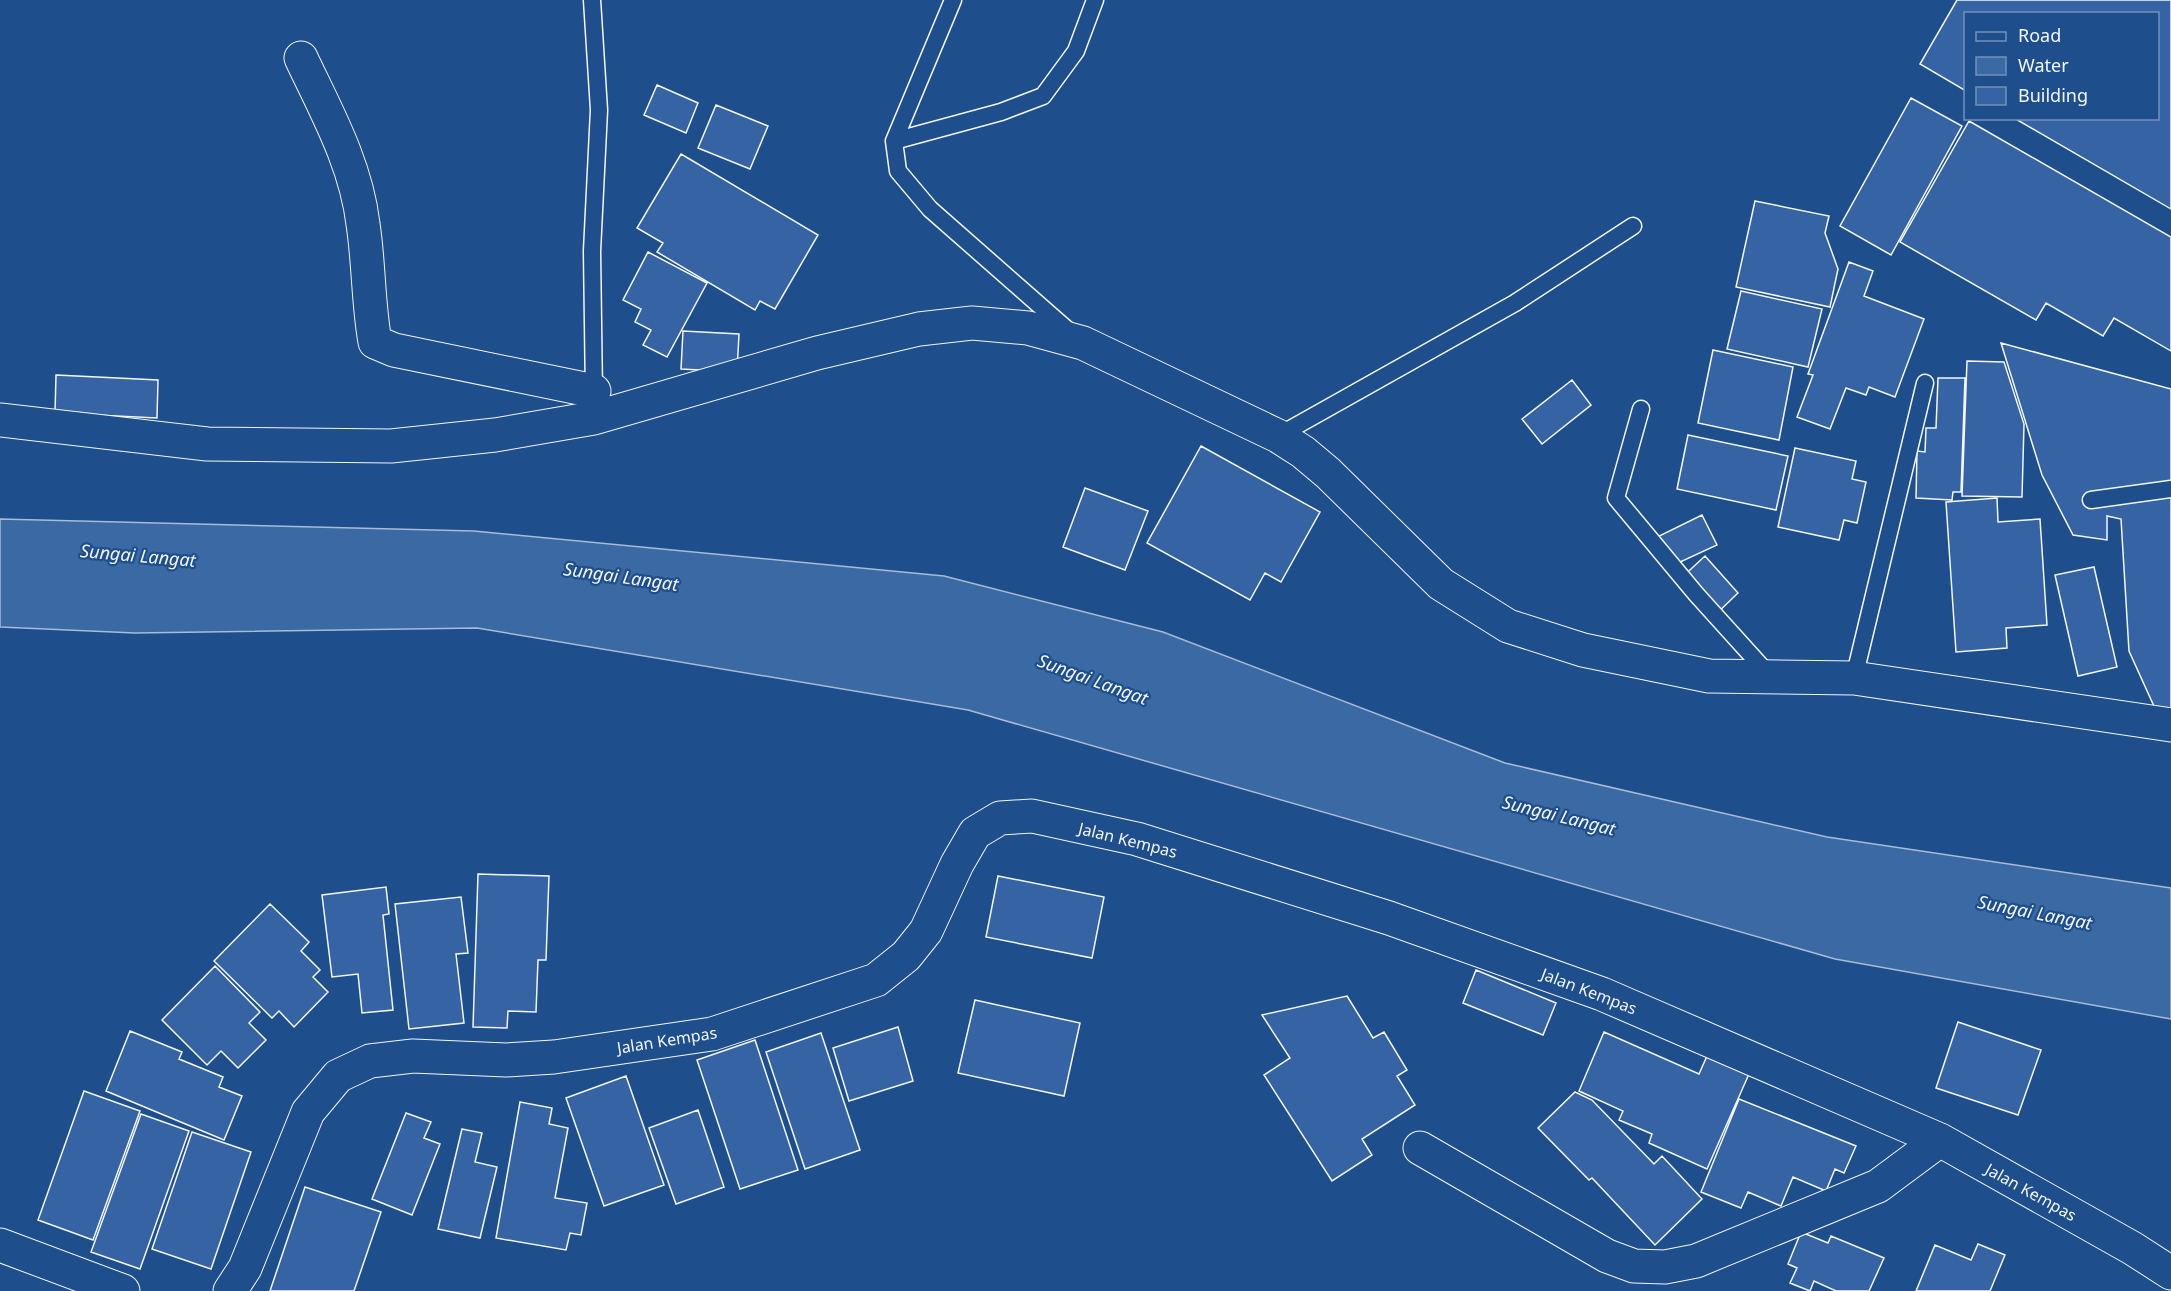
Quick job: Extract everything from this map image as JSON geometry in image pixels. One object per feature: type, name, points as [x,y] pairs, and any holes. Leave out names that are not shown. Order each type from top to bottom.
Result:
[{"type":"street","points":[[301,58],[344,148],[363,222],[369,312],[375,342],[394,350],[594,405]]},
{"type":"street","points":[[0,420],[207,444],[391,446],[495,435],[594,405],[919,329],[972,323],[1028,328],[1083,343],[1278,436],[1303,452],[1328,473],[1442,584],[1508,626],[1583,650],[1708,676],[1854,678],[2171,725]]},
{"type":"street","name":"Jalan Kempas","points":[[230,1291],[245,1268],[308,1112],[338,1076],[370,1061],[413,1056],[507,1059],[554,1057],[712,1035],[876,980],[906,956],[926,931],[957,864],[975,834],[1000,818],[1032,816],[1137,839],[1389,918],[1602,994],[1940,1140],[2132,1248],[2171,1273]]},
{"type":"street","points":[[1420,1148],[1607,1256],[1634,1266],[1665,1267],[1696,1261],[1878,1186],[1940,1140]]},
{"type":"street","points":[[0,1245],[123,1291]]},
{"type":"street","points":[[1672,1291],[1696,1261]]},
{"type":"lane","points":[[592,0],[599,110],[592,251],[594,405]]},
{"type":"lane","points":[[952,0],[894,141],[898,171],[930,209],[1083,343]]},
{"type":"lane","points":[[894,141],[1001,112],[1043,96],[1076,51],[1095,0]]},
{"type":"lane","points":[[1278,436],[1515,303],[1633,226]]},
{"type":"lane","points":[[1854,678],[1924,382]]},
{"type":"lane","points":[[1641,409],[1616,498],[1696,594],[1772,678]]},
{"type":"lane","points":[[2091,501],[2171,489]]},
{"type":"water","name":"Sungai Langat","points":[[0,519],[474,531],[944,576],[1163,632],[1505,763],[1827,837],[2171,888],[2171,1019],[1835,959],[968,710],[477,628],[135,633],[0,627]]},
{"type":"building","points":[[1957,0],[2171,0],[2171,209],[2017,120],[2159,120],[2159,12],[1964,12],[1964,90],[1920,64]]},
{"type":"building","points":[[657,85],[698,103],[686,133],[644,115]]},
{"type":"building","points":[[1911,98],[1962,126],[1891,255],[1840,226]]},
{"type":"building","points":[[716,105],[768,126],[750,169],[698,148]]},
{"type":"building","points":[[1969,121],[2171,237],[2171,351],[2114,318],[2103,336],[2046,303],[2036,320],[1900,242]]},
{"type":"building","points":[[681,154],[818,235],[775,309],[760,301],[755,310],[657,252],[663,243],[637,228]]},
{"type":"building","points":[[1755,201],[1829,216],[1825,233],[1838,269],[1830,307],[1736,287]]},
{"type":"building","points":[[648,252],[707,283],[667,357],[643,345],[651,330],[635,322],[641,309],[623,300]]},
{"type":"building","points":[[1849,262],[1873,271],[1864,296],[1924,319],[1895,397],[1869,387],[1866,395],[1846,388],[1830,429],[1797,417],[1813,375],[1808,374]]},
{"type":"building","points":[[1741,291],[1822,309],[1808,367],[1727,349]]},
{"type":"building","points":[[683,331],[739,334],[737,372],[681,369]]},
{"type":"building","points":[[2001,343],[2171,389],[2171,718],[2158,715],[2129,651],[2121,519],[2107,516],[2107,540],[2073,535],[2042,475]]},
{"type":"building","points":[[1713,350],[1793,367],[1779,440],[1698,423]]},
{"type":"building","points":[[1967,361],[2004,362],[2024,424],[2022,497],[1962,496]]},
{"type":"building","points":[[56,375],[158,380],[157,418],[55,413]]},
{"type":"building","points":[[1938,378],[1965,378],[1961,492],[1953,492],[1952,500],[1916,498],[1917,451],[1925,452],[1926,428],[1936,428]]},
{"type":"building","points":[[1572,380],[1591,405],[1542,444],[1522,419]]},
{"type":"building","points":[[1688,435],[1788,456],[1776,510],[1677,489]]},
{"type":"building","points":[[1201,446],[1320,512],[1281,582],[1265,573],[1250,600],[1147,543]]},
{"type":"building","points":[[1795,448],[1856,461],[1852,479],[1866,482],[1857,523],[1844,520],[1839,540],[1778,527]]},
{"type":"building","points":[[1085,488],[1148,511],[1125,570],[1063,547]]},
{"type":"building","points":[[1997,498],[1998,522],[2040,519],[2047,625],[2006,628],[2007,648],[1956,652],[1946,502]]},
{"type":"building","points":[[1702,515],[1717,545],[1665,569],[1651,540]]},
{"type":"building","points":[[1705,556],[1738,593],[1712,618],[1678,581]]},
{"type":"building","points":[[2094,567],[2117,667],[2078,676],[2055,575]]},
{"type":"building","points":[[478,874],[549,876],[546,960],[538,960],[536,1012],[508,1011],[507,1028],[473,1027]]},
{"type":"building","points":[[998,876],[1104,897],[1092,958],[986,937]]},
{"type":"building","points":[[386,887],[389,914],[383,915],[393,1010],[362,1013],[358,974],[332,977],[322,895]]},
{"type":"building","points":[[461,897],[468,953],[456,954],[464,1023],[409,1029],[395,904]]},
{"type":"building","points":[[270,904],[309,942],[301,951],[320,970],[313,977],[328,992],[294,1027],[279,1011],[272,1018],[214,961]]},
{"type":"building","points":[[215,966],[260,1012],[249,1023],[266,1040],[238,1068],[221,1051],[207,1065],[162,1020]]},
{"type":"building","points":[[1476,970],[1556,1003],[1543,1035],[1463,1003]]},
{"type":"building","points":[[1347,996],[1373,1038],[1384,1032],[1407,1070],[1397,1076],[1415,1105],[1362,1139],[1372,1155],[1332,1181],[1264,1075],[1290,1058],[1262,1015]]},
{"type":"building","points":[[975,1000],[1080,1023],[1064,1096],[958,1073]]},
{"type":"building","points":[[1958,1022],[2041,1050],[2018,1115],[1936,1088]]},
{"type":"building","points":[[898,1027],[913,1081],[849,1101],[833,1048]]},
{"type":"building","points":[[130,1031],[182,1052],[179,1059],[223,1077],[219,1087],[242,1096],[224,1140],[106,1091]]},
{"type":"building","points":[[1604,1032],[1699,1074],[1707,1056],[1749,1074],[1707,1169],[1649,1143],[1652,1134],[1619,1120],[1623,1111],[1579,1091]]},
{"type":"building","points":[[821,1033],[860,1150],[805,1169],[766,1052]]},
{"type":"building","points":[[755,1040],[798,1170],[740,1189],[697,1060]]},
{"type":"building","points":[[626,1076],[664,1185],[604,1206],[566,1098]]},
{"type":"building","points":[[84,1091],[140,1111],[93,1240],[38,1220]]},
{"type":"building","points":[[1575,1092],[1592,1100],[1654,1164],[1662,1156],[1702,1199],[1655,1245],[1592,1178],[1589,1180],[1538,1128]]},
{"type":"building","points":[[1739,1099],[1856,1146],[1844,1173],[1835,1169],[1826,1191],[1793,1177],[1781,1206],[1748,1192],[1741,1208],[1701,1192]]},
{"type":"building","points":[[520,1102],[552,1108],[549,1124],[568,1128],[555,1198],[587,1203],[581,1235],[570,1233],[566,1250],[496,1238]]},
{"type":"building","points":[[698,1110],[724,1187],[676,1204],[649,1128]]},
{"type":"building","points":[[406,1113],[431,1122],[424,1138],[440,1144],[412,1215],[372,1199]]},
{"type":"building","points":[[141,1114],[189,1131],[140,1269],[91,1252]]},
{"type":"building","points":[[462,1129],[482,1133],[475,1162],[497,1167],[480,1238],[438,1229]]},
{"type":"building","points":[[192,1132],[251,1152],[211,1269],[152,1249]]},
{"type":"building","points":[[305,1187],[381,1212],[354,1291],[270,1291]]},
{"type":"building","points":[[1801,1232],[1828,1243],[1831,1236],[1884,1258],[1869,1291],[1836,1291],[1814,1281],[1810,1291],[1790,1283],[1797,1268],[1788,1264]]},
{"type":"building","points":[[1978,1244],[2005,1255],[1990,1291],[1916,1291],[1935,1245],[1971,1260]]}]
